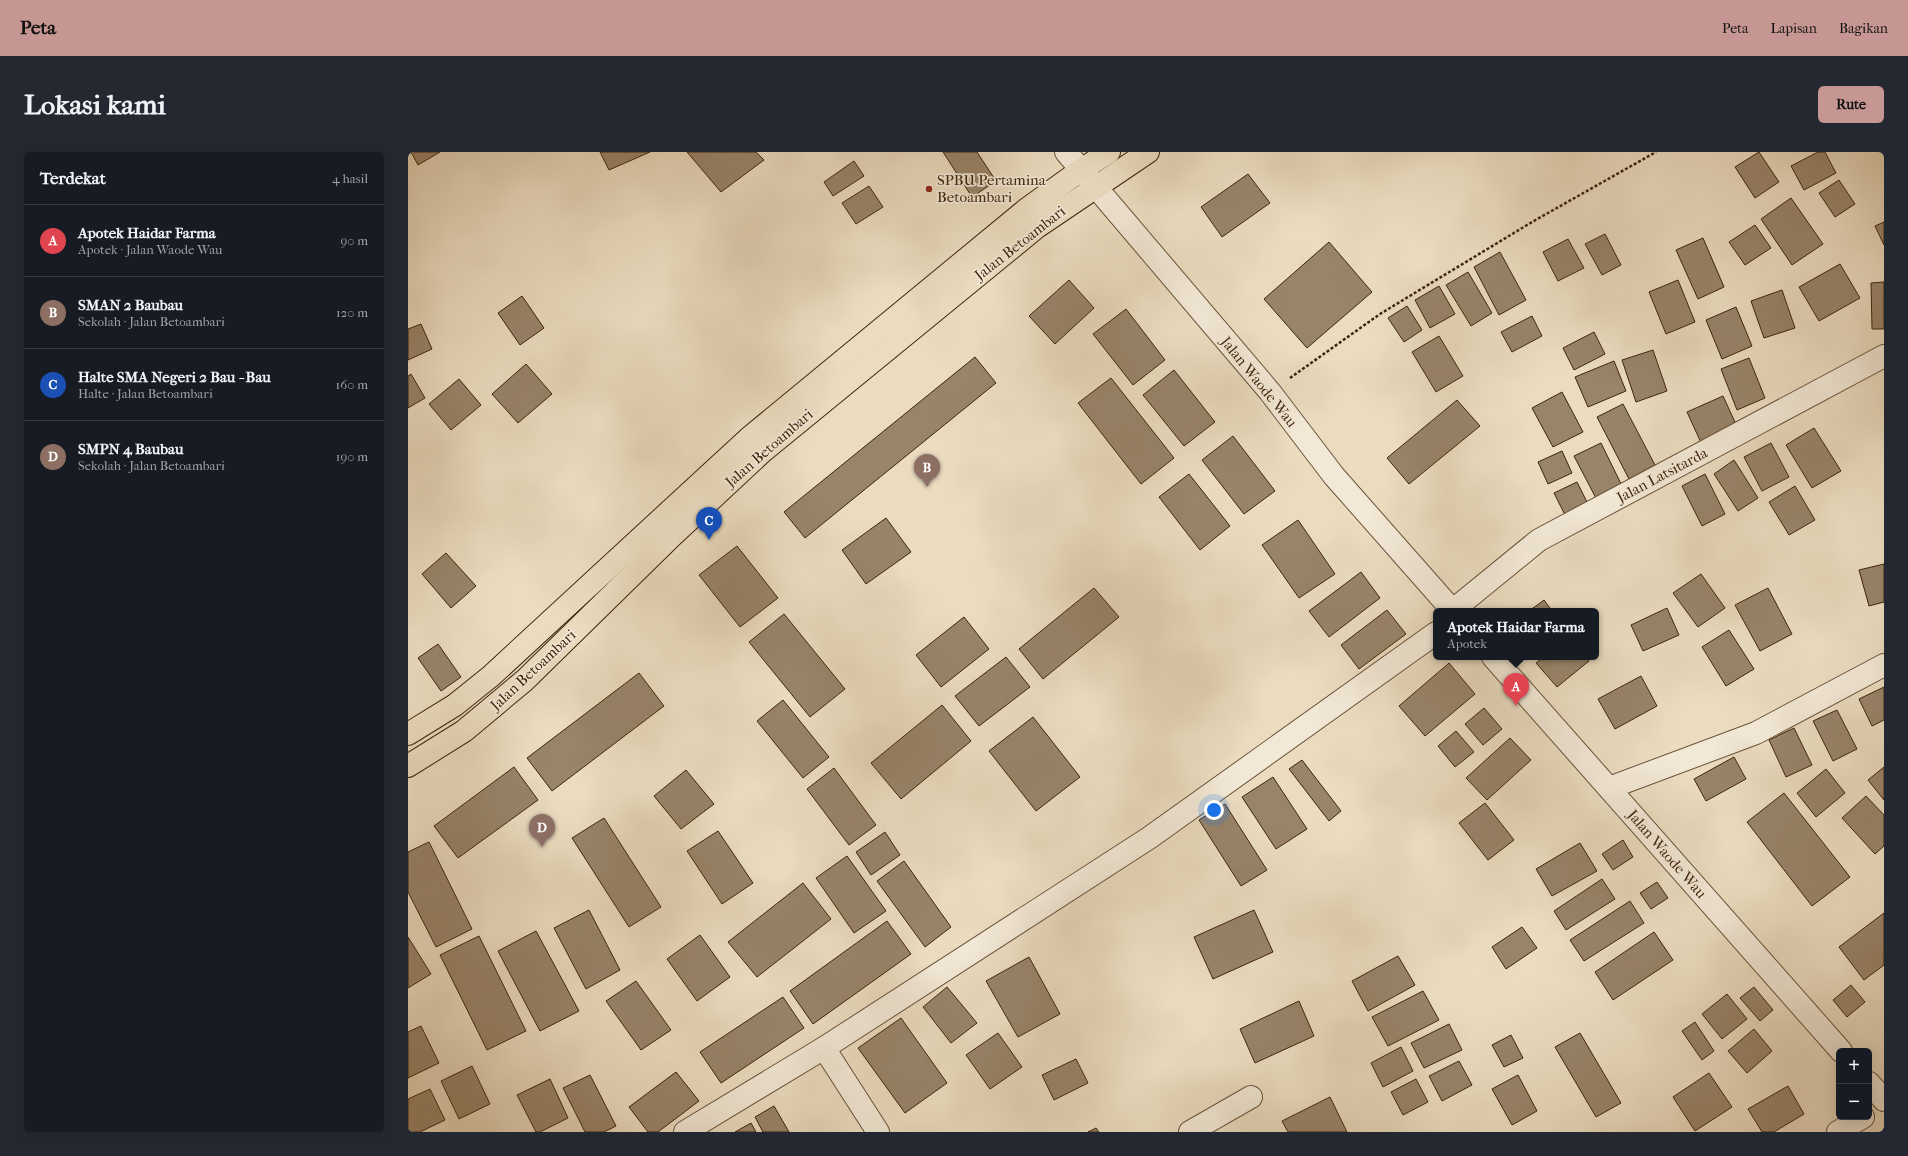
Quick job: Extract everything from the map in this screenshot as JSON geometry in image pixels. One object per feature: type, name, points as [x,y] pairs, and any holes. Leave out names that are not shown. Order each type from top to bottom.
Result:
[{"type":"main road","name":"Jalan Betoambari","points":[[408,734],[455,705],[491,676],[1021,214],[1081,170],[1109,152]]},
{"type":"main road","name":"Jalan Betoambari","points":[[408,766],[464,731],[525,680],[672,535],[756,445],[1037,227],[1095,186],[1148,152]]},
{"type":"street","name":"Jalan Waode Wau","points":[[1066,152],[1270,392],[1334,476],[1449,608]]},
{"type":"street","name":"Jalan Latsitarda","points":[[1456,608],[1539,540],[1661,476],[1782,409],[1884,356]]},
{"type":"street","points":[[685,1132],[824,1048],[1149,838],[1433,635]]},
{"type":"street","name":"Jalan Waode Wau","points":[[1496,660],[1838,1048]]},
{"type":"street","points":[[1608,788],[1756,733],[1884,664]]},
{"type":"street","points":[[824,1048],[878,1132]]},
{"type":"street","points":[[1870,1084],[1884,1100]]},
{"type":"street","points":[[1190,1132],[1251,1096]]},
{"type":"street","points":[[1872,1112],[1884,1104]]},
{"type":"street","points":[[1838,1132],[1858,1120]]},
{"type":"path","points":[[1270,392],[1380,314],[1532,222],[1656,152]]},
{"type":"building","points":[[411,152],[440,152],[418,165]]},
{"type":"building","points":[[600,152],[650,152],[609,170]]},
{"type":"building","points":[[687,152],[756,152],[764,160],[721,192]]},
{"type":"building","points":[[943,152],[977,152],[996,181],[972,197]]},
{"type":"building","points":[[1759,152],[1779,182],[1755,198],[1735,167]]},
{"type":"building","points":[[1818,152],[1825,152],[1836,173],[1804,190],[1791,166]]},
{"type":"building","points":[[854,161],[864,176],[833,196],[824,182]]},
{"type":"building","points":[[1248,174],[1270,203],[1222,237],[1201,207]]},
{"type":"building","points":[[1839,180],[1855,204],[1835,217],[1819,193]]},
{"type":"building","points":[[869,186],[883,207],[856,224],[842,203]]},
{"type":"building","points":[[1791,198],[1823,244],[1792,265],[1761,219]]},
{"type":"building","points":[[1884,222],[1884,245],[1875,226]]},
{"type":"building","points":[[1755,225],[1771,248],[1745,265],[1729,242]]},
{"type":"building","points":[[1605,234],[1621,265],[1602,275],[1585,244]]},
{"type":"building","points":[[1703,238],[1724,287],[1698,299],[1676,250]]},
{"type":"building","points":[[1568,239],[1584,268],[1558,281],[1543,252]]},
{"type":"building","points":[[1329,242],[1372,292],[1307,348],[1264,299]]},
{"type":"building","points":[[1500,252],[1526,300],[1499,315],[1474,267]]},
{"type":"building","points":[[1840,264],[1860,298],[1819,321],[1799,287]]},
{"type":"building","points":[[1468,272],[1492,313],[1471,326],[1446,285]]},
{"type":"building","points":[[1069,280],[1094,308],[1055,344],[1029,316]]},
{"type":"building","points":[[1678,280],[1695,322],[1666,334],[1649,292]]},
{"type":"building","points":[[1884,282],[1884,329],[1872,329],[1871,283]]},
{"type":"building","points":[[1439,286],[1455,314],[1430,328],[1415,300]]},
{"type":"building","points":[[1782,290],[1795,328],[1764,338],[1751,301]]},
{"type":"building","points":[[522,296],[544,328],[520,345],[498,313]]},
{"type":"building","points":[[1407,306],[1422,330],[1404,342],[1388,318]]},
{"type":"building","points":[[1736,307],[1752,346],[1722,359],[1706,320]]},
{"type":"building","points":[[1126,309],[1165,360],[1133,385],[1093,334]]},
{"type":"building","points":[[1532,316],[1542,336],[1512,352],[1501,332]]},
{"type":"building","points":[[421,324],[432,349],[408,360],[408,329]]},
{"type":"building","points":[[1594,332],[1605,354],[1574,370],[1563,348]]},
{"type":"building","points":[[1439,336],[1463,376],[1436,392],[1412,352]]},
{"type":"building","points":[[1653,350],[1667,391],[1636,402],[1622,360]]},
{"type":"building","points":[[975,357],[996,383],[805,538],[784,512]]},
{"type":"building","points":[[1749,358],[1765,398],[1737,410],[1721,369]]},
{"type":"building","points":[[1614,361],[1626,391],[1588,407],[1575,377]]},
{"type":"building","points":[[526,364],[552,394],[518,423],[492,394]]},
{"type":"building","points":[[1174,370],[1215,422],[1184,446],[1143,395]]},
{"type":"building","points":[[411,374],[425,398],[408,408],[408,376]]},
{"type":"building","points":[[1111,378],[1174,458],[1141,484],[1078,403]]},
{"type":"building","points":[[459,379],[481,405],[451,430],[429,404]]},
{"type":"building","points":[[1562,392],[1583,432],[1553,447],[1532,408]]},
{"type":"building","points":[[1723,396],[1739,431],[1703,447],[1687,412]]},
{"type":"building","points":[[1457,400],[1480,426],[1409,484],[1387,458]]},
{"type":"building","points":[[1623,404],[1655,465],[1629,479],[1597,417]]},
{"type":"building","points":[[1814,428],[1841,471],[1812,488],[1786,445]]},
{"type":"building","points":[[1233,436],[1275,491],[1244,514],[1202,460]]},
{"type":"building","points":[[1601,443],[1625,492],[1599,504],[1574,456]]},
{"type":"building","points":[[1771,443],[1789,477],[1762,491],[1744,457]]},
{"type":"building","points":[[1562,451],[1572,473],[1548,484],[1538,462]]},
{"type":"building","points":[[1734,460],[1758,498],[1738,511],[1714,474]]},
{"type":"building","points":[[1189,474],[1230,526],[1200,550],[1159,497]]},
{"type":"building","points":[[1705,474],[1725,514],[1702,526],[1682,486]]},
{"type":"building","points":[[1577,482],[1590,508],[1567,519],[1554,493]]},
{"type":"building","points":[[1795,486],[1815,520],[1789,535],[1769,502]]},
{"type":"building","points":[[886,518],[911,552],[866,584],[842,550]]},
{"type":"building","points":[[1298,520],[1335,574],[1299,598],[1262,545]]},
{"type":"building","points":[[737,546],[778,598],[740,627],[699,575]]},
{"type":"building","points":[[446,553],[476,586],[451,608],[422,574]]},
{"type":"building","points":[[1884,564],[1884,602],[1869,606],[1859,570]]},
{"type":"building","points":[[1361,572],[1380,598],[1329,637],[1309,611]]},
{"type":"building","points":[[1701,574],[1725,608],[1698,627],[1673,593]]},
{"type":"building","points":[[1094,588],[1119,617],[1043,679],[1019,649]]},
{"type":"building","points":[[1768,588],[1792,634],[1760,651],[1735,605]]},
{"type":"building","points":[[1544,600],[1550,608],[1533,608]]},
{"type":"building","points":[[1667,608],[1679,635],[1643,651],[1631,625]]},
{"type":"building","points":[[1387,610],[1406,634],[1359,669],[1341,645]]},
{"type":"building","points":[[784,614],[845,689],[810,717],[749,642]]},
{"type":"building","points":[[964,617],[989,649],[941,687],[916,655]]},
{"type":"building","points":[[1729,630],[1754,669],[1726,686],[1702,647]]},
{"type":"building","points":[[438,644],[461,677],[441,691],[418,658]]},
{"type":"building","points":[[1006,657],[1030,687],[979,726],[955,696]]},
{"type":"building","points":[[1540,660],[1589,661],[1557,687],[1536,663]]},
{"type":"building","points":[[1449,663],[1475,694],[1425,736],[1399,706]]},
{"type":"building","points":[[639,673],[664,706],[552,791],[527,758]]},
{"type":"building","points":[[1641,676],[1657,706],[1615,729],[1598,699]]},
{"type":"building","points":[[1884,687],[1884,720],[1872,726],[1859,699]]},
{"type":"building","points":[[783,700],[829,757],[803,778],[757,721]]},
{"type":"building","points":[[942,705],[971,741],[901,799],[871,763]]},
{"type":"building","points":[[1484,708],[1502,729],[1483,745],[1465,724]]},
{"type":"building","points":[[1837,710],[1857,749],[1833,761],[1813,721]]},
{"type":"building","points":[[1033,717],[1080,777],[1036,811],[989,751]]},
{"type":"building","points":[[1794,728],[1812,765],[1786,777],[1769,740]]},
{"type":"building","points":[[1456,731],[1474,752],[1455,767],[1438,746]]},
{"type":"building","points":[[1510,738],[1531,760],[1487,800],[1466,778]]},
{"type":"building","points":[[1734,757],[1746,779],[1706,801],[1694,779]]},
{"type":"building","points":[[1302,760],[1341,811],[1329,821],[1289,769]]},
{"type":"building","points":[[514,767],[538,800],[458,858],[434,826]]},
{"type":"building","points":[[1884,767],[1884,800],[1868,780]]},
{"type":"building","points":[[834,768],[876,825],[849,845],[807,789]]},
{"type":"building","points":[[1826,769],[1845,793],[1816,817],[1797,793]]},
{"type":"building","points":[[686,770],[714,804],[681,829],[654,796]]},
{"type":"building","points":[[1273,777],[1307,829],[1276,849],[1242,797]]},
{"type":"building","points":[[1784,793],[1850,877],[1812,906],[1747,822]]},
{"type":"building","points":[[1866,796],[1884,815],[1884,846],[1875,854],[1842,818]]},
{"type":"building","points":[[1485,803],[1514,840],[1488,860],[1459,823]]},
{"type":"building","points":[[1225,804],[1267,870],[1241,886],[1199,820]]},
{"type":"building","points":[[604,818],[661,907],[629,927],[572,838]]},
{"type":"building","points":[[718,831],[753,883],[722,904],[687,851]]},
{"type":"building","points":[[885,832],[900,855],[871,875],[856,852]]},
{"type":"building","points":[[1623,840],[1633,857],[1613,870],[1602,854]]},
{"type":"building","points":[[429,842],[472,929],[436,947],[408,892],[408,852]]},
{"type":"building","points":[[1580,843],[1597,871],[1552,896],[1536,869]]},
{"type":"building","points":[[847,856],[886,911],[854,933],[816,878]]},
{"type":"building","points":[[904,861],[951,927],[925,947],[877,881]]},
{"type":"building","points":[[1602,879],[1615,899],[1566,930],[1554,911]]},
{"type":"building","points":[[1657,882],[1668,898],[1651,909],[1640,893]]},
{"type":"building","points":[[803,883],[831,919],[757,977],[728,942]]},
{"type":"building","points":[[1630,901],[1644,923],[1584,961],[1570,940]]},
{"type":"building","points":[[589,910],[620,970],[586,989],[554,928]]},
{"type":"building","points":[[1254,910],[1273,952],[1213,979],[1194,937]]},
{"type":"building","points":[[1884,913],[1884,965],[1864,980],[1839,947]]},
{"type":"building","points":[[887,921],[911,954],[813,1024],[790,991]]},
{"type":"building","points":[[1522,927],[1537,948],[1506,969],[1492,947]]},
{"type":"building","points":[[536,931],[579,1011],[540,1031],[498,951]]},
{"type":"building","points":[[1654,932],[1673,960],[1613,1000],[1595,972]]},
{"type":"building","points":[[700,935],[730,977],[697,1001],[667,959]]},
{"type":"building","points":[[479,936],[526,1031],[487,1050],[440,955]]},
{"type":"building","points":[[408,937],[431,974],[408,988]]},
{"type":"building","points":[[1398,956],[1415,985],[1368,1011],[1352,981]]},
{"type":"building","points":[[1029,957],[1060,1014],[1018,1037],[986,981]]},
{"type":"building","points":[[636,981],[671,1030],[641,1050],[606,1001]]},
{"type":"building","points":[[1851,985],[1865,1002],[1847,1017],[1833,1000]]},
{"type":"building","points":[[947,987],[977,1023],[951,1043],[923,1007]]},
{"type":"building","points":[[1754,987],[1773,1010],[1760,1021],[1740,998]]},
{"type":"building","points":[[1423,991],[1439,1020],[1388,1046],[1372,1017]]},
{"type":"building","points":[[1727,994],[1747,1019],[1722,1039],[1702,1014]]},
{"type":"building","points":[[783,997],[804,1028],[721,1083],[700,1052]]},
{"type":"building","points":[[1299,1001],[1314,1036],[1255,1063],[1240,1029]]},
{"type":"building","points":[[901,1018],[947,1083],[905,1113],[858,1048]]},
{"type":"building","points":[[1695,1022],[1714,1051],[1702,1060],[1682,1031]]},
{"type":"building","points":[[1449,1024],[1462,1050],[1424,1068],[1411,1043]]},
{"type":"building","points":[[421,1026],[439,1063],[408,1078],[408,1032]]},
{"type":"building","points":[[1754,1029],[1772,1051],[1747,1073],[1728,1051]]},
{"type":"building","points":[[998,1033],[1022,1067],[990,1089],[966,1055]]},
{"type":"building","points":[[1580,1033],[1621,1103],[1596,1117],[1555,1047]]},
{"type":"building","points":[[1511,1035],[1523,1058],[1504,1067],[1492,1045]]},
{"type":"building","points":[[1401,1047],[1413,1071],[1383,1087],[1371,1063]]},
{"type":"building","points":[[1076,1059],[1088,1083],[1054,1100],[1042,1075]]},
{"type":"building","points":[[1459,1061],[1472,1085],[1442,1101],[1429,1076]]},
{"type":"building","points":[[472,1066],[490,1104],[459,1119],[441,1081]]},
{"type":"building","points":[[676,1072],[699,1101],[658,1132],[648,1132],[629,1107]]},
{"type":"building","points":[[1709,1073],[1732,1107],[1695,1131],[1673,1097]]},
{"type":"building","points":[[590,1075],[616,1126],[604,1132],[585,1132],[563,1088]]},
{"type":"building","points":[[1518,1075],[1537,1111],[1512,1125],[1492,1089]]},
{"type":"building","points":[[550,1079],[568,1118],[540,1132],[536,1132],[517,1095]]},
{"type":"building","points":[[1416,1079],[1428,1102],[1403,1115],[1391,1092]]},
{"type":"building","points":[[1788,1086],[1804,1114],[1774,1132],[1762,1132],[1748,1109]]},
{"type":"building","points":[[430,1089],[445,1120],[420,1132],[408,1132],[408,1099]]},
{"type":"building","points":[[1330,1097],[1347,1132],[1288,1132],[1282,1121]]},
{"type":"building","points":[[774,1106],[789,1132],[763,1132],[755,1117]]},
{"type":"building","points":[[751,1123],[756,1132],[735,1132]]},
{"type":"building","points":[[1096,1128],[1099,1132],[1088,1132]]},
{"type":"place","name":"SPBU Pertamina Betoambari","points":[[929,189]]},
{"type":"place","name":"SMAN 2 Baubau","points":[[927,487]]},
{"type":"place","name":"Halte SMA Negeri 2 Bau - Bau","points":[[709,540]]},
{"type":"place","name":"Apotek Haidar Farma","points":[[1516,706]]},
{"type":"place","name":"SMPN 4 Baubau","points":[[542,847]]}]
